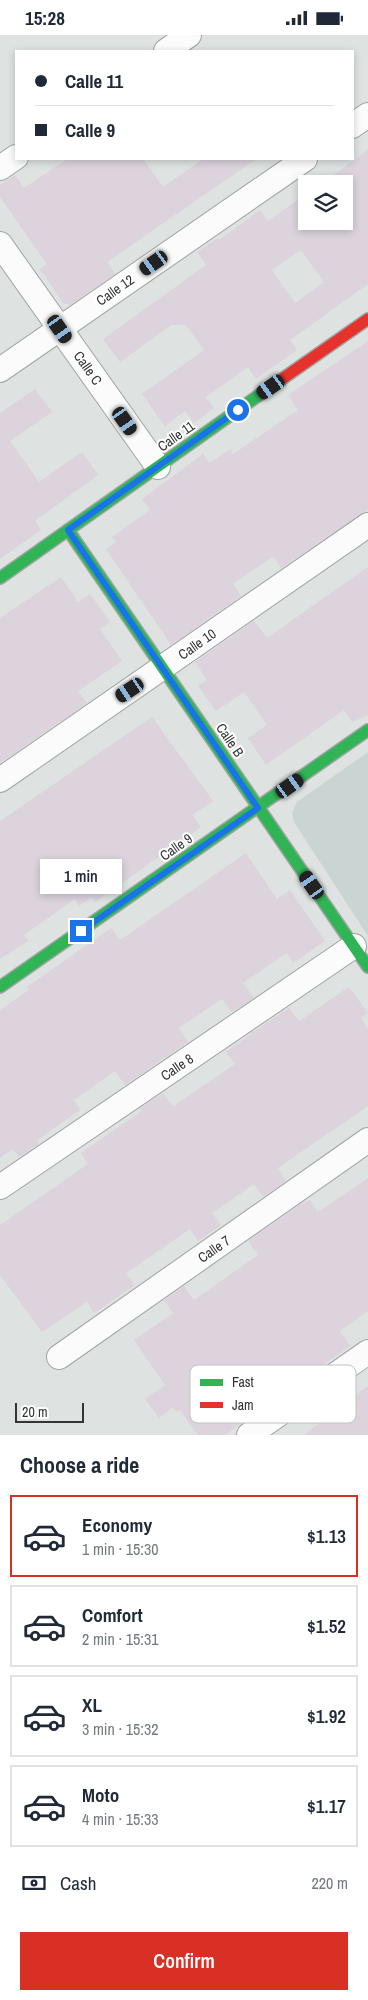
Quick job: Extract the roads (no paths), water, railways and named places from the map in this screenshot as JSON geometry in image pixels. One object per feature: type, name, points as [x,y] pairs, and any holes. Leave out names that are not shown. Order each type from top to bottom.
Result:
[{"type":"street","points":[[167,50],[189,35]]},
{"type":"street","points":[[354,125],[368,115]]},
{"type":"street","points":[[0,168],[15,158]]},
{"type":"street","name":"Calle 12","points":[[0,371],[304,160]]},
{"type":"street","name":"Calle C","points":[[0,244],[158,467]]},
{"type":"street","name":"Calle 11","points":[[0,578],[368,319]]},
{"type":"street","name":"Calle 10","points":[[0,780],[368,525]]},
{"type":"street","name":"Calle B","points":[[68,530],[368,967]]},
{"type":"street","name":"Calle 9","points":[[0,987],[368,730]]},
{"type":"street","name":"Calle 8","points":[[0,1187],[354,946]]},
{"type":"street","name":"Calle 7","points":[[59,1357],[368,1140]]},
{"type":"street","points":[[349,1365],[368,1352]]},
{"type":"street","points":[[249,1435],[266,1423]]}]
